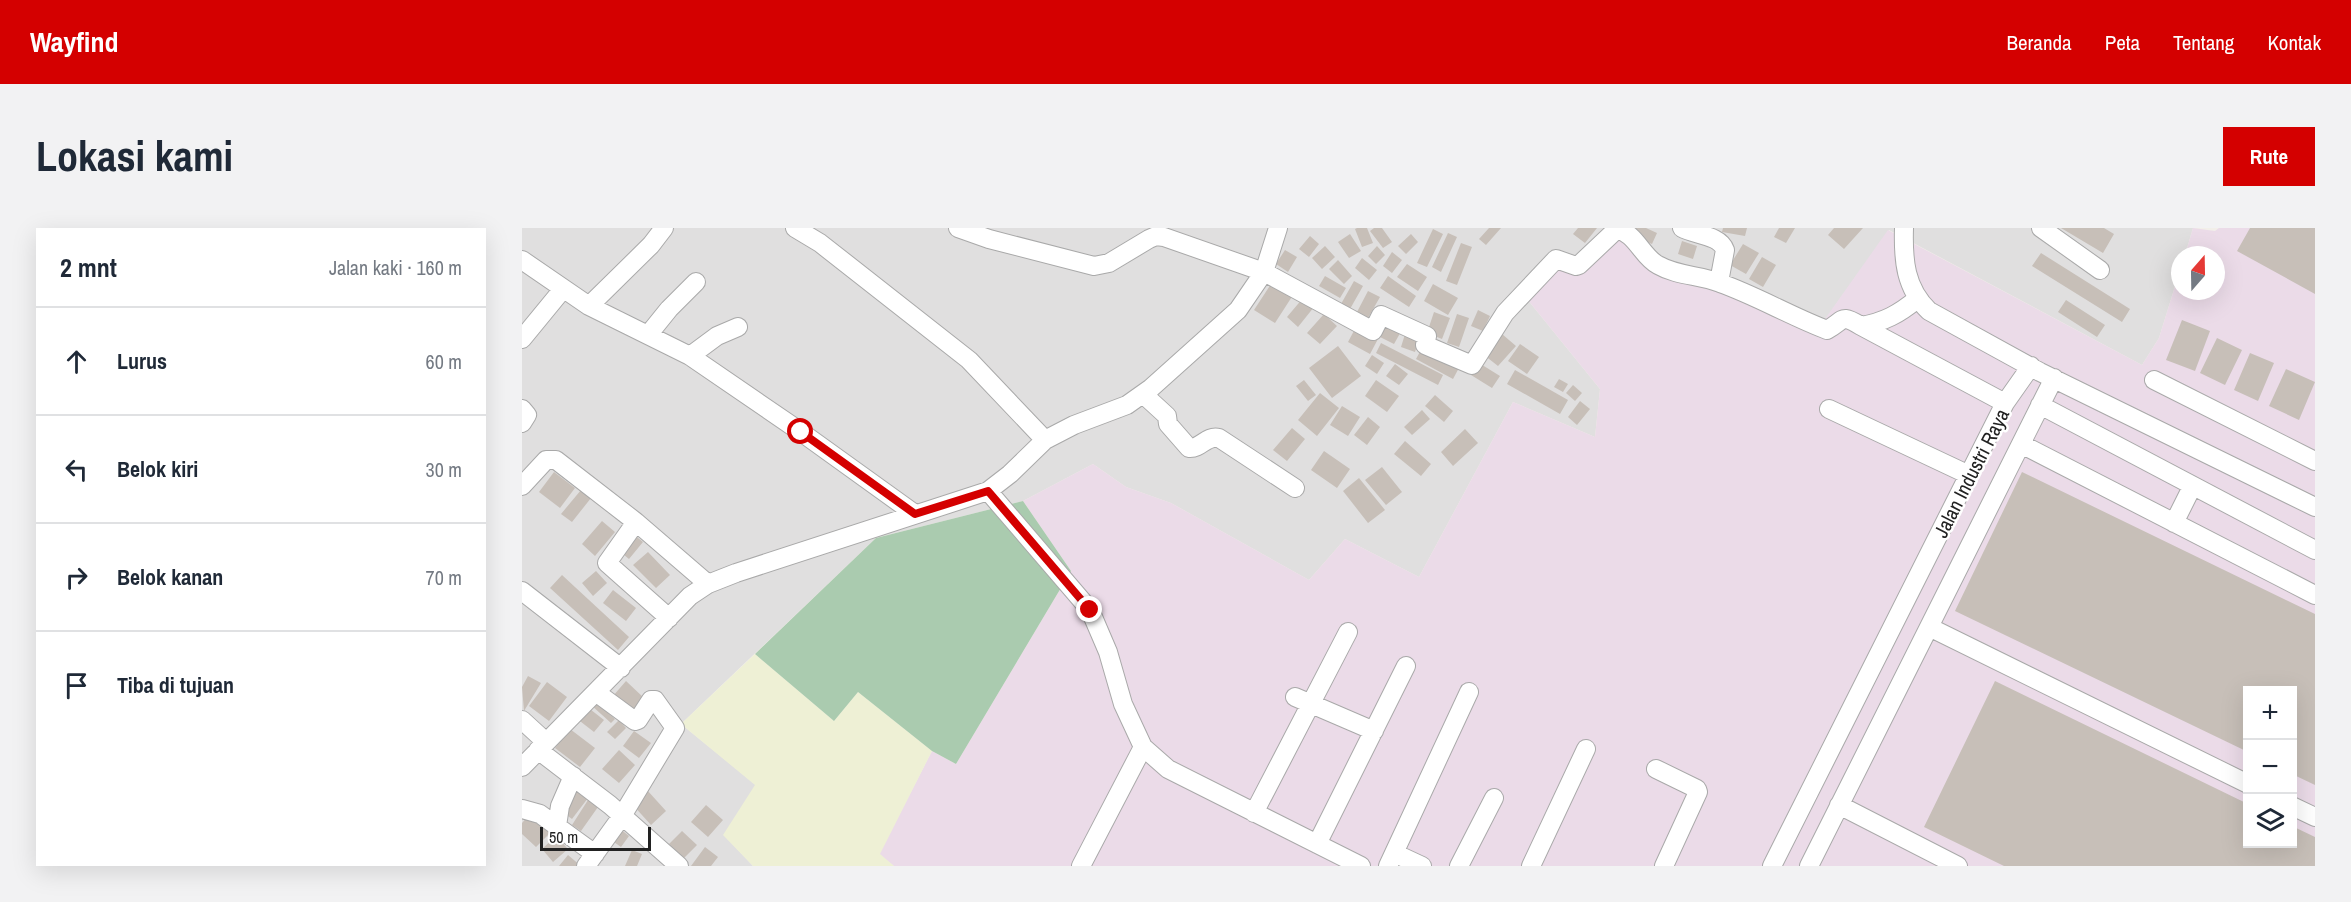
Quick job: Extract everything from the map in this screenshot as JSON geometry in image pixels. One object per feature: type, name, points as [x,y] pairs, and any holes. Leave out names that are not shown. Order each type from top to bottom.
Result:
[{"type":"street","points":[[589,306],[651,245],[664,228]]},
{"type":"street","points":[[795,228],[820,243],[969,360],[1045,440]]},
{"type":"street","points":[[958,228],[989,240],[1094,266],[1109,264],[1156,236],[1264,272],[1373,331],[1381,315],[1427,336],[1425,345],[1472,364],[1505,313],[1554,261],[1559,259],[1576,266],[1579,265],[1616,230],[1627,233],[1655,264],[1696,278],[1719,282],[1797,319],[1827,330],[1842,318],[1847,318],[2005,403]]},
{"type":"street","points":[[522,767],[690,596],[708,584],[988,491],[1010,474],[1045,440],[1074,425],[1127,405],[1143,394],[1238,310],[1264,272],[1278,228]]},
{"type":"street","points":[[1682,228],[1724,245],[1719,282]]},
{"type":"street","points":[[1904,228],[1909,282],[1917,299],[1929,311],[2054,378],[2315,507]]},
{"type":"street","points":[[2041,228],[2100,270]]},
{"type":"street","points":[[522,260],[589,306],[690,356],[915,514]]},
{"type":"street","points":[[648,335],[669,309],[696,282]]},
{"type":"street","points":[[522,339],[563,289]]},
{"type":"street","points":[[1861,326],[1890,319],[1917,299]]},
{"type":"street","points":[[690,356],[717,336],[738,327]]},
{"type":"street","name":"Jalan Industri Raya","points":[[1772,866],[2005,403],[2031,366]]},
{"type":"street","points":[[1809,866],[2054,378]]},
{"type":"street","points":[[2154,380],[2315,461]]},
{"type":"street","points":[[1143,394],[1167,416],[1168,424],[1190,448],[1196,447],[1209,437],[1219,438],[1294,488]]},
{"type":"street","points":[[2040,405],[2315,550]]},
{"type":"street","points":[[522,409],[526,414],[522,423]]},
{"type":"street","points":[[1829,409],[1970,475]]},
{"type":"street","points":[[2021,444],[2315,595]]},
{"type":"street","points":[[525,479],[546,460],[556,460],[636,522],[708,584]]},
{"type":"street","points":[[2174,523],[2192,487]]},
{"type":"street","points":[[988,491],[1090,610],[1108,652],[1123,704],[1143,747],[1168,769],[1361,866]]},
{"type":"street","points":[[636,522],[607,563],[669,618]]},
{"type":"street","points":[[522,591],[621,668]]},
{"type":"street","points":[[1929,627],[2243,782]]},
{"type":"street","points":[[1254,813],[1303,701],[1347,632]]},
{"type":"street","points":[[1317,844],[1406,666]]},
{"type":"street","points":[[1422,866],[1391,860],[1469,692]]},
{"type":"street","points":[[522,809],[540,814],[557,826],[590,860],[622,816],[675,728],[655,700],[651,700],[635,721],[597,693]]},
{"type":"street","points":[[1303,701],[1374,731]]},
{"type":"street","points":[[522,720],[542,746],[573,776],[678,866]]},
{"type":"street","points":[[1081,866],[1143,747]]},
{"type":"street","points":[[1531,866],[1586,750]]},
{"type":"street","points":[[1656,769],[1697,789],[1698,792],[1664,866]]},
{"type":"street","points":[[557,826],[560,806],[573,776]]},
{"type":"street","points":[[1459,866],[1494,798]]},
{"type":"street","points":[[1839,806],[1958,866]]},
{"type":"street","points":[[2297,808],[2315,817]]},
{"type":"shaded area","points":[[522,228],[2193,228],[2188,246],[2171,246],[2171,299],[2159,338],[2142,365],[1889,230],[1820,327],[1523,294],[1600,389],[1595,437],[1513,402],[1419,577],[1345,539],[1309,580],[1171,503],[1126,487],[1093,464],[1023,501],[876,538],[681,724],[756,785],[724,835],[753,866],[522,866]]},
{"type":"shaded area","points":[[1619,228],[1651,264],[1820,326],[1888,230],[2142,365],[2159,338],[2171,299],[2225,300],[2225,246],[2188,246],[2193,228],[2215,231],[2219,228],[2315,228],[2315,866],[894,866],[879,854],[932,751],[956,764],[1071,571],[1023,501],[1093,464],[1126,487],[1171,503],[1309,580],[1345,539],[1419,577],[1513,402],[1595,437],[1600,389],[1523,294],[1555,259],[1577,268]]},
{"type":"green space","points":[[1023,501],[1071,571],[956,764],[932,751],[858,692],[834,721],[755,654],[876,538]]},
{"type":"green space","points":[[755,654],[834,721],[858,692],[932,751],[880,854],[894,866],[753,866],[723,835],[755,785],[681,724]]},
{"type":"building","points":[[1367,228],[1373,243],[1362,247],[1355,229]]},
{"type":"building","points":[[1374,228],[1382,228],[1392,242],[1383,248],[1370,231]]},
{"type":"building","points":[[1489,228],[1501,228],[1486,245],[1479,239]]},
{"type":"building","points":[[1578,228],[1597,228],[1585,243],[1573,234]]},
{"type":"building","points":[[1634,228],[1646,228],[1657,233],[1652,244],[1631,235]]},
{"type":"building","points":[[1723,228],[1747,228],[1745,236],[1722,232]]},
{"type":"building","points":[[1779,228],[1795,228],[1786,243],[1774,237]]},
{"type":"building","points":[[1834,228],[1863,228],[1844,249],[1828,235]]},
{"type":"building","points":[[2061,228],[2104,228],[2114,234],[2103,253]]},
{"type":"building","points":[[2250,228],[2315,228],[2315,294],[2237,251]]},
{"type":"building","points":[[1433,229],[1443,234],[1427,267],[1417,263]]},
{"type":"building","points":[[1448,233],[1457,237],[1441,272],[1432,267]]},
{"type":"building","points":[[1350,234],[1361,251],[1349,258],[1338,242]]},
{"type":"building","points":[[1411,234],[1418,242],[1406,254],[1398,246]]},
{"type":"building","points":[[1310,236],[1319,244],[1309,257],[1299,249]]},
{"type":"building","points":[[1682,241],[1697,246],[1693,259],[1678,254]]},
{"type":"building","points":[[1461,243],[1472,247],[1457,285],[1446,281]]},
{"type":"building","points":[[1743,244],[1759,253],[1746,274],[1730,265]]},
{"type":"building","points":[[1325,246],[1335,257],[1322,269],[1312,258]]},
{"type":"building","points":[[1377,246],[1385,255],[1376,264],[1368,256]]},
{"type":"building","points":[[1285,250],[1297,257],[1288,272],[1276,264]]},
{"type":"building","points":[[1392,252],[1402,260],[1392,273],[1383,266]]},
{"type":"building","points":[[2041,253],[2130,309],[2122,322],[2032,266]]},
{"type":"building","points":[[1762,257],[1776,265],[1763,287],[1749,279]]},
{"type":"building","points":[[1362,258],[1377,270],[1369,280],[1355,268]]},
{"type":"building","points":[[1338,260],[1352,276],[1344,284],[1329,269]]},
{"type":"building","points":[[1407,264],[1427,277],[1418,291],[1397,277]]},
{"type":"building","points":[[1325,276],[1346,288],[1340,298],[1319,286]]},
{"type":"building","points":[[1388,276],[1416,296],[1409,307],[1380,288]]},
{"type":"building","points":[[1275,278],[1295,292],[1275,323],[1254,310]]},
{"type":"building","points":[[1354,281],[1363,286],[1350,309],[1341,304]]},
{"type":"building","points":[[1433,284],[1458,298],[1448,315],[1424,301]]},
{"type":"building","points":[[1368,291],[1380,297],[1368,318],[1357,312]]},
{"type":"building","points":[[1303,298],[1314,307],[1298,327],[1287,317]]},
{"type":"building","points":[[2066,300],[2105,325],[2097,337],[2058,312]]},
{"type":"building","points":[[1478,310],[1490,316],[1483,331],[1471,326]]},
{"type":"building","points":[[1434,312],[1450,318],[1442,339],[1427,333]]},
{"type":"building","points":[[1324,314],[1337,326],[1320,344],[1307,333]]},
{"type":"building","points":[[1457,314],[1469,318],[1459,347],[1447,343]]},
{"type":"building","points":[[1385,318],[1403,328],[1394,344],[1376,335]]},
{"type":"building","points":[[2182,320],[2210,331],[2195,371],[2166,360]]},
{"type":"building","points":[[1356,327],[1378,339],[1370,354],[1348,342]]},
{"type":"building","points":[[1406,331],[1420,336],[1415,352],[1401,347]]},
{"type":"building","points":[[1502,334],[1516,346],[1498,366],[1484,355]]},
{"type":"building","points":[[2217,338],[2242,350],[2225,385],[2200,373]]},
{"type":"building","points":[[1381,343],[1443,375],[1438,385],[1376,353]]},
{"type":"building","points":[[1520,344],[1539,357],[1527,374],[1508,361]]},
{"type":"building","points":[[1338,346],[1361,376],[1332,398],[1309,368]]},
{"type":"building","points":[[1423,346],[1460,366],[1453,379],[1416,359]]},
{"type":"building","points":[[2250,353],[2274,363],[2258,401],[2234,390]]},
{"type":"building","points":[[1372,355],[1384,363],[1377,374],[1365,366]]},
{"type":"building","points":[[1479,363],[1500,376],[1492,388],[1471,375]]},
{"type":"building","points":[[1395,364],[1408,374],[1399,385],[1386,376]]},
{"type":"building","points":[[2286,369],[2315,382],[2299,420],[2269,406]]},
{"type":"building","points":[[1515,370],[1568,400],[1560,414],[1507,384]]},
{"type":"building","points":[[1559,379],[1568,384],[1563,392],[1554,387]]},
{"type":"building","points":[[1304,380],[1316,395],[1308,401],[1296,386]]},
{"type":"building","points":[[1376,380],[1399,396],[1387,412],[1365,396]]},
{"type":"building","points":[[1573,385],[1582,393],[1575,401],[1566,393]]},
{"type":"building","points":[[1320,393],[1339,408],[1317,436],[1298,420]]},
{"type":"building","points":[[1435,395],[1453,411],[1444,422],[1425,406]]},
{"type":"building","points":[[1580,401],[1590,409],[1577,425],[1568,417]]},
{"type":"building","points":[[1342,406],[1360,417],[1348,436],[1330,425]]},
{"type":"building","points":[[1422,410],[1430,419],[1412,435],[1404,427]]},
{"type":"building","points":[[1368,417],[1380,427],[1367,445],[1354,435]]},
{"type":"building","points":[[1292,428],[1305,439],[1287,461],[1273,450]]},
{"type":"building","points":[[1465,429],[1478,443],[1453,466],[1441,452]]},
{"type":"building","points":[[1405,441],[1431,464],[1421,476],[1394,454]]},
{"type":"building","points":[[1324,451],[1350,469],[1337,488],[1311,470]]},
{"type":"building","points":[[1382,467],[1402,492],[1386,505],[1365,480]]},
{"type":"building","points":[[554,472],[575,488],[560,508],[539,492]]},
{"type":"building","points":[[2022,472],[2315,614],[2315,785],[2297,776],[2297,686],[2243,686],[2243,750],[1955,611]]},
{"type":"building","points":[[1359,478],[1385,510],[1368,523],[1343,491]]},
{"type":"building","points":[[581,490],[591,498],[572,522],[561,514]]},
{"type":"building","points":[[602,521],[615,532],[595,556],[582,544]]},
{"type":"building","points":[[632,533],[643,542],[629,559],[618,550]]},
{"type":"building","points":[[648,552],[670,575],[656,588],[633,565]]},
{"type":"building","points":[[596,571],[607,583],[593,596],[582,583]]},
{"type":"building","points":[[562,575],[629,637],[618,650],[550,588]]},
{"type":"building","points":[[613,590],[636,608],[626,621],[603,603]]},
{"type":"building","points":[[528,676],[541,683],[524,711],[522,687]]},
{"type":"building","points":[[626,681],[644,698],[632,712],[613,696]]},
{"type":"building","points":[[1995,681],[2243,802],[2243,848],[2297,848],[2297,828],[2315,837],[2315,866],[2004,866],[1924,827]]},
{"type":"building","points":[[547,682],[567,697],[549,721],[529,706]]},
{"type":"building","points":[[594,701],[615,719],[611,723],[591,705]]},
{"type":"building","points":[[586,706],[604,720],[594,732],[576,718]]},
{"type":"building","points":[[619,720],[626,728],[615,739],[607,732]]},
{"type":"building","points":[[570,729],[595,748],[580,767],[555,748]]},
{"type":"building","points":[[634,731],[651,743],[639,758],[623,746]]},
{"type":"building","points":[[619,750],[635,765],[619,783],[602,769]]},
{"type":"building","points":[[577,790],[588,798],[572,819],[561,811]]},
{"type":"building","points":[[647,790],[666,811],[651,825],[632,804]]},
{"type":"building","points":[[588,800],[598,807],[581,831],[572,825]]},
{"type":"building","points":[[706,805],[723,820],[708,837],[691,822]]},
{"type":"building","points":[[530,814],[550,833],[536,847],[522,834],[522,823]]},
{"type":"building","points":[[619,828],[629,836],[621,847],[611,840]]},
{"type":"building","points":[[682,831],[697,845],[683,859],[669,844]]},
{"type":"building","points":[[556,836],[568,849],[553,862],[542,849]]},
{"type":"building","points":[[705,847],[718,857],[711,866],[691,866]]},
{"type":"building","points":[[632,850],[642,854],[637,866],[625,866]]},
{"type":"building","points":[[568,855],[581,866],[559,866]]},
{"type":"route","points":[[801,432],[915,514],[988,491],[1090,610]]}]
